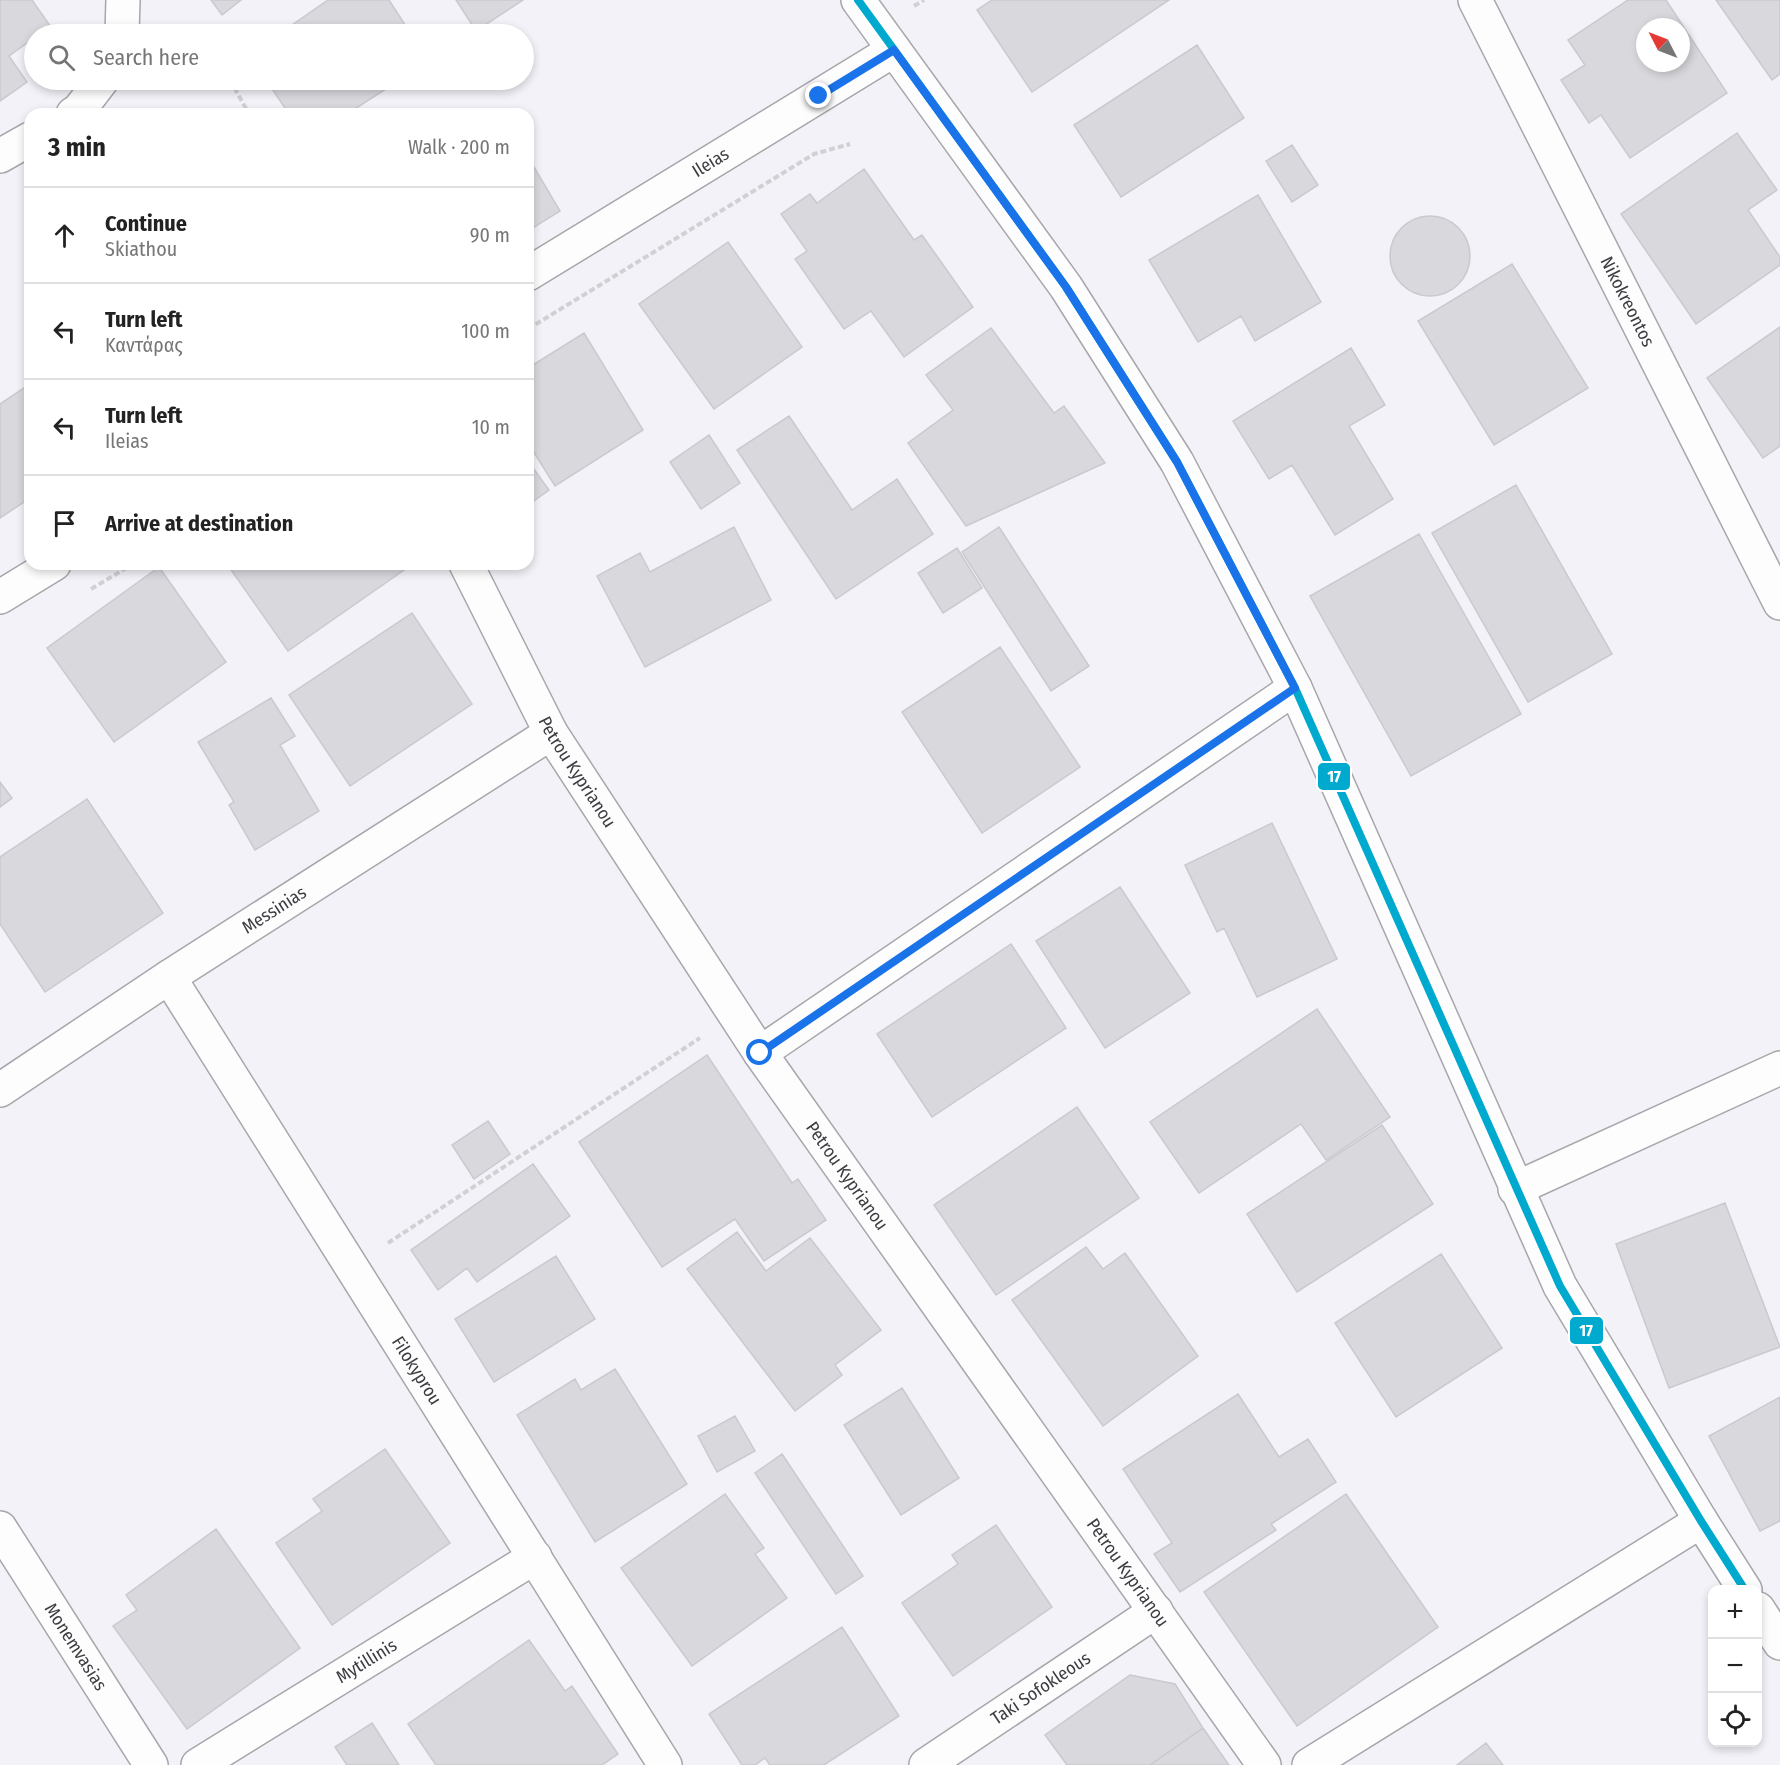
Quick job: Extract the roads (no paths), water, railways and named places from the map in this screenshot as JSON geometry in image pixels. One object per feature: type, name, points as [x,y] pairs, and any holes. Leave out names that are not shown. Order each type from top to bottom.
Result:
[{"type":"street","points":[[122,24],[123,0]]},
{"type":"street","points":[[858,0],[1066,287],[1177,462],[1295,688],[1515,1189],[1560,1286],[1742,1585]]},
{"type":"street","name":"Nikokreontos","points":[[1475,0],[1780,603]]},
{"type":"street","name":"Ileias","points":[[534,270],[894,50]]},
{"type":"street","points":[[81,108],[94,90]]},
{"type":"street","points":[[0,156],[24,142]]},
{"type":"street","points":[[0,597],[44,570]]},
{"type":"street","name":"Petrou Kyprianou","points":[[469,570],[551,733],[760,1053],[1264,1765]]},
{"type":"street","points":[[760,1053],[1295,688]]},
{"type":"street","name":"Messinias","points":[[0,1089],[169,977],[551,733]]},
{"type":"street","name":"Filokyprou","points":[[169,977],[666,1765]]},
{"type":"street","points":[[1515,1189],[1780,1068]]},
{"type":"street","points":[[1309,1765],[1701,1521]]},
{"type":"street","name":"Monemvasias","points":[[0,1528],[151,1765]]},
{"type":"street","name":"Mytillinis","points":[[198,1765],[535,1557]]},
{"type":"street","name":"Taki Sofokleous","points":[[926,1765],[1156,1611]]},
{"type":"street","points":[[1762,1615],[1780,1643]]}]
